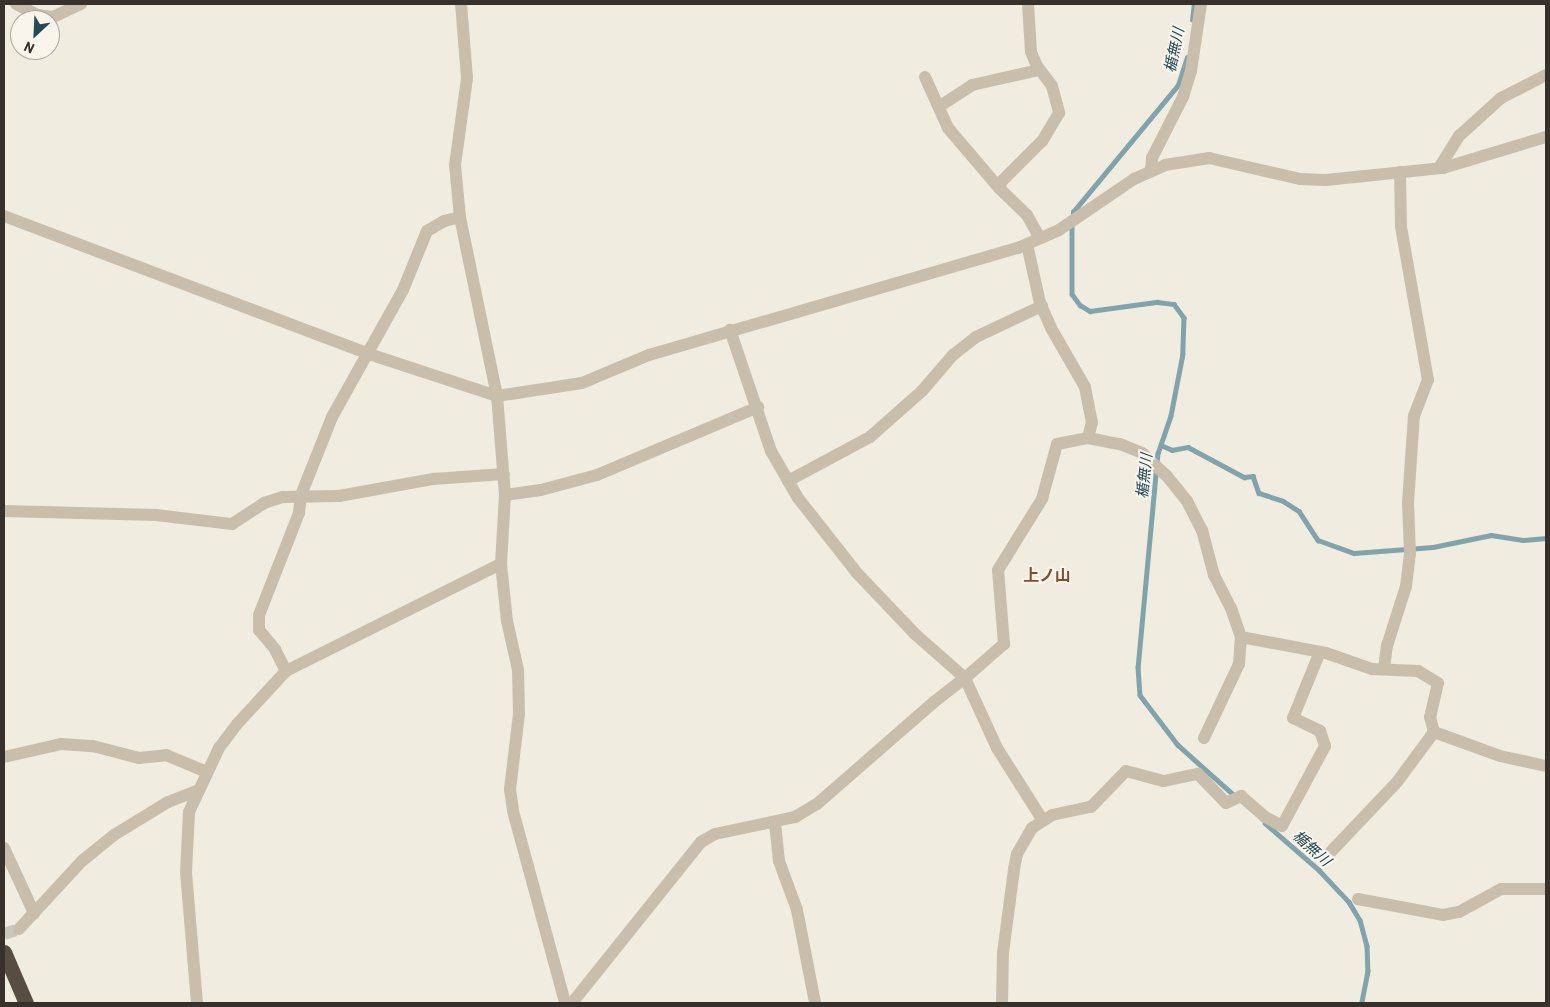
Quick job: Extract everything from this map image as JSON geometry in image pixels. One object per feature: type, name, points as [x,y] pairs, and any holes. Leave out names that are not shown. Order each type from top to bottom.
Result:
[{"type":"highway","points":[[4,952],[26,1003]]},
{"type":"street","points":[[16,4],[38,15],[53,17],[81,4]]},
{"type":"street","points":[[461,4],[467,78],[455,165],[460,217],[497,396],[504,474],[505,495],[501,564],[507,621],[515,644],[518,670],[519,714],[510,789],[512,811],[565,1003]]},
{"type":"street","points":[[1000,189],[1001,182],[1056,122],[1058,102],[1052,86],[1039,70],[1031,52],[1028,4]]},
{"type":"street","points":[[1151,170],[1152,158],[1186,88],[1201,4]]},
{"type":"street","points":[[940,106],[972,85],[1039,70]]},
{"type":"street","points":[[1439,168],[1459,136],[1501,98],[1546,74]]},
{"type":"street","points":[[925,77],[940,106],[948,128],[1000,189],[1027,216],[1040,238]]},
{"type":"street","points":[[4,216],[370,354],[497,396],[582,383],[649,355],[1027,244],[1081,217],[1151,170],[1209,158],[1300,178],[1326,180],[1439,168],[1546,138]]},
{"type":"street","points":[[1384,669],[1387,646],[1406,586],[1410,554],[1408,503],[1414,416],[1428,380],[1401,226],[1400,172]]},
{"type":"street","points":[[286,671],[275,649],[259,630],[259,615],[299,513],[301,495],[332,418],[370,354],[403,290],[427,231],[444,221],[460,217]]},
{"type":"street","points":[[1027,244],[1042,306],[1085,387],[1092,422],[1088,438]]},
{"type":"street","points":[[788,481],[870,437],[922,391],[953,355],[976,337],[1042,306]]},
{"type":"street","points":[[730,330],[758,407],[771,451],[798,498],[857,573],[915,634],[965,678],[997,748],[1042,819]]},
{"type":"street","points":[[505,495],[542,490],[597,475],[758,407]]},
{"type":"street","points":[[572,1003],[701,842],[732,830],[775,823],[796,817],[817,804],[1004,644],[998,570],[1042,499],[1057,444],[1088,438],[1120,444],[1142,453],[1166,475],[1187,501],[1202,530],[1214,575],[1231,608],[1241,637],[1239,664],[1204,738]]},
{"type":"street","points":[[4,511],[156,515],[232,524],[264,503],[301,495],[339,496],[433,479],[504,474]]},
{"type":"street","points":[[197,1003],[186,872],[189,812],[207,772],[238,723],[286,671],[501,564]]},
{"type":"street","points":[[1241,637],[1320,652],[1372,669],[1418,671],[1438,683],[1430,717],[1434,732]]},
{"type":"street","points":[[1002,1003],[1003,953],[1017,854],[1028,834],[1042,819],[1091,807],[1126,771],[1164,781],[1198,774],[1226,803],[1236,798],[1282,826],[1290,806],[1322,756],[1325,746],[1320,731],[1293,718],[1320,652]]},
{"type":"street","points":[[1434,732],[1500,756],[1546,766]]},
{"type":"street","points":[[1324,859],[1397,782],[1434,732]]},
{"type":"street","points":[[4,757],[61,744],[93,746],[139,758],[166,755],[207,772]]},
{"type":"street","points":[[19,928],[82,861],[114,835],[168,802],[197,791]]},
{"type":"street","points":[[775,823],[779,861],[797,910],[815,1003]]},
{"type":"street","points":[[4,848],[34,913]]},
{"type":"street","points":[[1358,899],[1443,915],[1459,912],[1501,889],[1546,889]]},
{"type":"waterway","name":"楯無川","points":[[1192,20],[1194,4]]},
{"type":"waterway","name":"楯無川","points":[[1073,217],[1073,212],[1178,85],[1187,57]]},
{"type":"waterway","name":"楯無川","points":[[1072,225],[1072,294],[1080,305],[1090,311],[1157,302],[1174,304],[1184,318],[1183,354],[1171,416],[1158,453],[1138,667],[1140,695],[1178,745],[1235,796]]},
{"type":"waterway","points":[[1161,445],[1172,450],[1188,447],[1244,477],[1253,476],[1259,493],[1283,501],[1299,511],[1318,540],[1354,553],[1433,547],[1491,535],[1523,540],[1546,538]]},
{"type":"waterway","name":"楯無川","points":[[1265,823],[1319,870],[1349,902],[1360,920],[1367,946],[1368,971],[1362,1003]]},
{"type":"tunnel","points":[[4,934],[19,929]]},
{"type":"district","name":"上ノ山","points":[[1047,575]]}]
